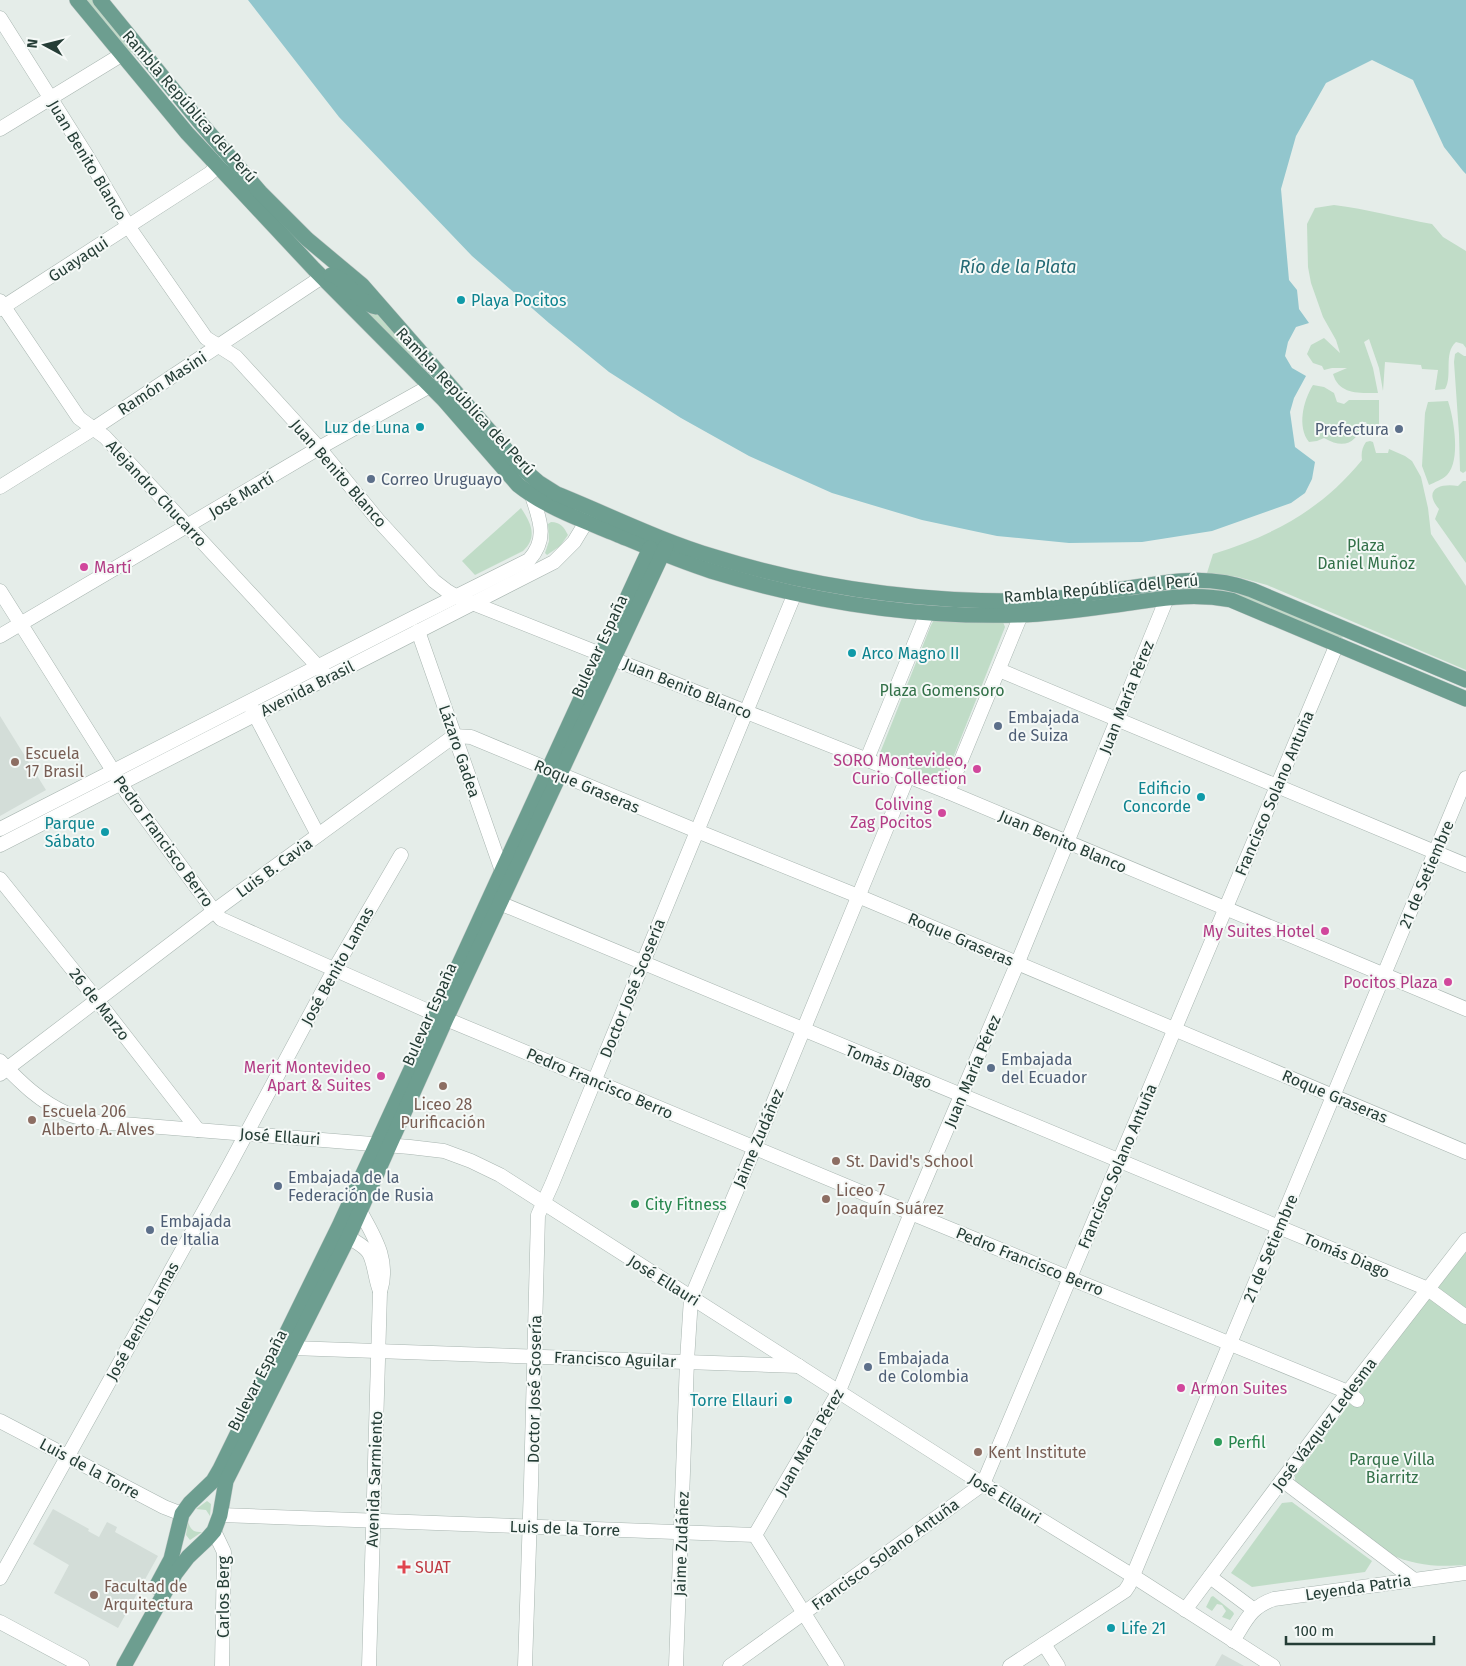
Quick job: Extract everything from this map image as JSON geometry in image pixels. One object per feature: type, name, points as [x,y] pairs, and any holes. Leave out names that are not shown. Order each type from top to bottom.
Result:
[{"type":"main road","name":"Rambla República del Perú","points":[[77,0],[187,133],[223,161],[307,239],[362,285],[529,475],[590,515],[709,570],[795,593],[864,606],[927,613],[1021,615],[1200,595],[1231,600],[1466,699]]},
{"type":"main road","name":"Rambla República del Perú","points":[[100,0],[198,120],[223,161],[322,277],[430,386],[518,484],[532,496],[555,508],[590,515]]},
{"type":"main road","points":[[121,55],[129,53],[135,58],[178,108],[198,120]]},
{"type":"main road","points":[[322,277],[327,275],[337,276],[366,303],[383,309]]},
{"type":"main road","name":"Rambla República del Perú","points":[[660,547],[713,557],[785,576],[866,592],[912,597],[1014,601],[1075,596],[1182,580],[1222,582],[1252,590],[1459,677]]},
{"type":"main road","name":"Bulevar España","points":[[124,1666],[175,1574],[188,1557],[208,1540],[214,1531],[221,1509],[226,1481],[340,1224],[383,1145],[607,656],[660,547]]},
{"type":"main road","points":[[1337,644],[1351,640],[1427,672],[1459,677]]},
{"type":"main road","name":"Bulevar España","points":[[494,901],[502,871],[554,772]]},
{"type":"main road","name":"Bulevar España","points":[[113,1666],[171,1559],[182,1514],[212,1481],[220,1469],[348,1238],[360,1211],[383,1145]]},
{"type":"main road","points":[[200,1493],[212,1494],[221,1509]]},
{"type":"main road","points":[[176,1538],[183,1544],[197,1548]]},
{"type":"street","name":"Juan Benito Blanco","points":[[0,18],[51,98],[128,226],[206,338],[236,357],[319,448],[384,526],[434,581],[447,591],[474,604],[948,792],[1466,1009]]},
{"type":"street","points":[[0,129],[121,55]]},
{"type":"street","name":"Guayaqui","points":[[1,305],[209,174],[223,161]]},
{"type":"street","name":"Ramón Masini","points":[[0,487],[93,429],[322,277]]},
{"type":"street","name":"Alejandro Chucarro","points":[[1,305],[79,418],[106,436],[328,676]]},
{"type":"street","name":"José Martí","points":[[0,636],[319,448],[430,386]]},
{"type":"street","name":"Avenida Brasil","points":[[252,708],[318,666],[521,565],[533,556],[540,544],[541,530],[532,496]]},
{"type":"street","name":"Avenida Brasil","points":[[0,845],[118,777],[252,708],[328,676],[554,562],[574,542],[590,515]]},
{"type":"street","name":"Pedro Francisco Berro","points":[[0,591],[118,777],[221,919],[334,970],[594,1081],[1230,1343],[1353,1396]]},
{"type":"street","name":"Doctor José Scosería","points":[[525,1666],[538,1215],[795,593]]},
{"type":"street","name":"Juan María Pérez","points":[[755,1535],[839,1391],[911,1213],[1018,962],[1167,598]]},
{"type":"street","points":[[867,759],[927,613]]},
{"type":"street","points":[[948,792],[1021,615]]},
{"type":"street","name":"Lázaro Gadea","points":[[418,631],[502,871]]},
{"type":"street","name":"Francisco Solano Antuña","points":[[730,1666],[983,1484],[1337,644]]},
{"type":"street","points":[[999,670],[1466,865]]},
{"type":"street","points":[[252,708],[318,835]]},
{"type":"street","name":"Roque Graseras","points":[[454,736],[471,737],[697,832],[858,896],[1466,1152]]},
{"type":"street","name":"Luis B. Cavia","points":[[2,1068],[98,1000],[214,911],[454,736]]},
{"type":"street","name":"Jaime Zudáñez","points":[[676,1666],[691,1298],[908,776]]},
{"type":"street","name":"Avenida Brasil","points":[[0,829],[118,777]]},
{"type":"street","name":"21 de Setiembre","points":[[1010,1666],[1125,1591],[1133,1576],[1466,778]]},
{"type":"street","name":"José Benito Lamas","points":[[0,1578],[246,1134],[334,970],[401,855]]},
{"type":"street","name":"26 de Marzo","points":[[0,880],[98,1000],[198,1130]]},
{"type":"street","name":"Tomás Diago","points":[[494,901],[1428,1289],[1466,1318]]},
{"type":"street","name":"José Ellauri","points":[[2,1068],[26,1089],[44,1101],[69,1114],[98,1122],[444,1151],[470,1160],[500,1175],[983,1484],[1133,1576],[1273,1666]]},
{"type":"street","name":"Avenida Sarmiento","points":[[360,1211],[376,1241],[384,1273],[380,1292],[369,1666]]},
{"type":"street","name":"Avenida Sarmiento","points":[[340,1224],[348,1238],[368,1252],[380,1292]]},
{"type":"street","name":"José Vázquez Ledesma","points":[[1185,1610],[1282,1480],[1353,1396],[1428,1289],[1466,1240]]},
{"type":"street","name":"Francisco Aguilar","points":[[287,1346],[378,1352],[799,1366]]},
{"type":"street","name":"Luis de la Torre","points":[[0,1421],[182,1514]]},
{"type":"street","points":[[1282,1480],[1413,1579]]},
{"type":"street","name":"Luis de la Torre","points":[[221,1509],[373,1520],[755,1535]]},
{"type":"street","name":"Carlos Berg","points":[[214,1531],[224,1552],[222,1666]]},
{"type":"street","points":[[755,1535],[837,1666]]},
{"type":"street","name":"Leyenda Patria","points":[[1253,1609],[1263,1602],[1274,1599],[1466,1572]]},
{"type":"street","points":[[1210,1577],[1253,1609],[1233,1641]]},
{"type":"street","points":[[0,1622],[82,1666]]},
{"type":"street","points":[[1044,1644],[1058,1666]]},
{"type":"shaded area","name":"Escuela 17 Brasil","points":[[0,716],[46,790],[0,816]]},
{"type":"shaded area","points":[[53,1509],[89,1529],[88,1531],[99,1537],[107,1522],[117,1527],[115,1532],[158,1556],[118,1628],[54,1593],[69,1565],[33,1544]]},
{"type":"shaded area","points":[[1222,1654],[1244,1666],[1215,1666]]},
{"type":"green space","points":[[83,0],[93,0],[166,91],[133,53],[123,49]]},
{"type":"green space","points":[[1334,205],[1432,224],[1443,237],[1466,251],[1466,348],[1463,344],[1456,342],[1452,347],[1445,389],[1435,390],[1438,370],[1422,369],[1421,365],[1385,362],[1383,391],[1379,368],[1369,339],[1364,342],[1373,368],[1378,393],[1357,393],[1345,389],[1336,381],[1333,374],[1347,368],[1324,370],[1322,366],[1313,363],[1307,354],[1311,345],[1324,338],[1340,353],[1336,340],[1323,317],[1311,283],[1308,267],[1307,224],[1315,208]]},
{"type":"green space","points":[[335,280],[383,318],[531,485],[529,486]]},
{"type":"green space","points":[[1458,352],[1466,356],[1466,471],[1463,473],[1460,471],[1454,362],[1455,354]]},
{"type":"green space","points":[[1313,385],[1324,387],[1334,393],[1337,402],[1344,404],[1349,400],[1379,400],[1379,433],[1371,429],[1364,422],[1357,435],[1344,444],[1331,442],[1324,438],[1309,442],[1305,436],[1302,422],[1306,399]]},
{"type":"green space","points":[[1448,401],[1454,429],[1454,460],[1447,475],[1429,485],[1422,466],[1425,413],[1428,402]]},
{"type":"green space","name":"Plaza Daniel Muñoz","points":[[1366,442],[1373,442],[1376,453],[1388,453],[1389,449],[1405,456],[1412,461],[1421,477],[1428,508],[1431,534],[1466,586],[1466,670],[1267,585],[1238,577],[1207,573],[1213,554],[1235,547],[1276,529],[1313,507],[1346,478],[1362,460],[1364,446]]},
{"type":"green space","points":[[1463,481],[1466,481],[1466,563],[1435,519],[1439,509],[1432,497],[1436,489],[1452,485],[1458,486]]},
{"type":"green space","points":[[521,508],[528,519],[532,535],[528,546],[523,551],[475,575],[462,561]]},
{"type":"green space","points":[[551,522],[561,526],[568,535],[560,546],[547,555],[545,553],[549,541],[548,524]]},
{"type":"green space","points":[[1189,587],[1239,591],[1345,636],[1339,639],[1206,590],[1190,589],[1160,592],[1160,590]]},
{"type":"green space","name":"Plaza Gomensoro","points":[[934,620],[1003,622],[1005,627],[945,778],[940,780],[883,757],[880,753]]},
{"type":"green space","name":"Parque Villa Biarritz","points":[[1466,1249],[1466,1565],[1426,1565],[1407,1561],[1387,1553],[1295,1483],[1295,1476]]},
{"type":"green space","points":[[207,1501],[211,1504],[210,1516],[206,1510],[196,1509]]},
{"type":"green space","points":[[1292,1502],[1372,1561],[1365,1572],[1252,1587],[1231,1573],[1282,1503]]},
{"type":"green space","points":[[188,1522],[193,1530],[202,1532],[190,1540],[186,1535]]},
{"type":"green space","points":[[1213,1596],[1233,1612],[1234,1614],[1230,1620],[1222,1617],[1226,1611],[1222,1605],[1217,1604],[1212,1611],[1206,1607]]},
{"type":"water","name":"Río de la Plata","points":[[248,0],[1466,0],[1466,174],[1444,147],[1413,80],[1372,60],[1326,83],[1296,136],[1281,189],[1289,280],[1297,290],[1299,309],[1309,323],[1296,327],[1288,342],[1285,356],[1292,368],[1306,376],[1294,398],[1290,412],[1295,447],[1315,462],[1312,479],[1305,493],[1291,503],[1212,531],[1142,542],[1069,543],[997,536],[922,520],[832,493],[749,456],[681,418],[609,372],[472,256],[339,117]]},
{"type":"place","name":"Playa Pocitos","points":[[461,300]]},
{"type":"place","name":"Luz de Luna","points":[[420,427]]},
{"type":"place","name":"Prefectura","points":[[1399,429]]},
{"type":"place","name":"Correo Uruguayo","points":[[371,479]]},
{"type":"place","name":"Martí","points":[[84,567]]},
{"type":"place","name":"Arco Magno II","points":[[852,653]]},
{"type":"place","name":"Embajada de Suiza","points":[[998,726]]},
{"type":"place","name":"Escuela 17 Brasil","points":[[15,762]]},
{"type":"place","name":"SORO Montevideo, Curio Collection","points":[[977,769]]},
{"type":"place","name":"Edificio Concorde","points":[[1201,797]]},
{"type":"place","name":"Coliving Zag Pocitos","points":[[942,813]]},
{"type":"place","name":"Parque Sábato","points":[[105,832]]},
{"type":"place","name":"My Suites Hotel","points":[[1325,931]]},
{"type":"place","name":"Pocitos Plaza","points":[[1448,982]]},
{"type":"place","name":"Embajada del Ecuador","points":[[991,1068]]},
{"type":"place","name":"Merit Montevideo Apart & Suites","points":[[381,1076]]},
{"type":"place","name":"Liceo 28 Purificación","points":[[443,1086]]},
{"type":"place","name":"Escuela 206 Alberto A. Alves","points":[[32,1120]]},
{"type":"place","name":"St. David's School","points":[[836,1161]]},
{"type":"place","name":"Embajada de la Federación de Rusia","points":[[278,1186]]},
{"type":"place","name":"Liceo 7 Joaquín Suárez","points":[[826,1199]]},
{"type":"place","name":"City Fitness","points":[[635,1204]]},
{"type":"place","name":"Embajada de Italia","points":[[150,1230]]},
{"type":"place","name":"Embajada de Colombia","points":[[868,1367]]},
{"type":"place","name":"Armon Suites","points":[[1181,1388]]},
{"type":"place","name":"Torre Ellauri","points":[[788,1400]]},
{"type":"place","name":"Perfil","points":[[1218,1442]]},
{"type":"place","name":"Kent Institute","points":[[978,1452]]},
{"type":"place","name":"SUAT","points":[[404,1567]]},
{"type":"place","name":"Facultad de Arquitectura","points":[[94,1595]]},
{"type":"place","name":"Life 21","points":[[1111,1628]]}]
